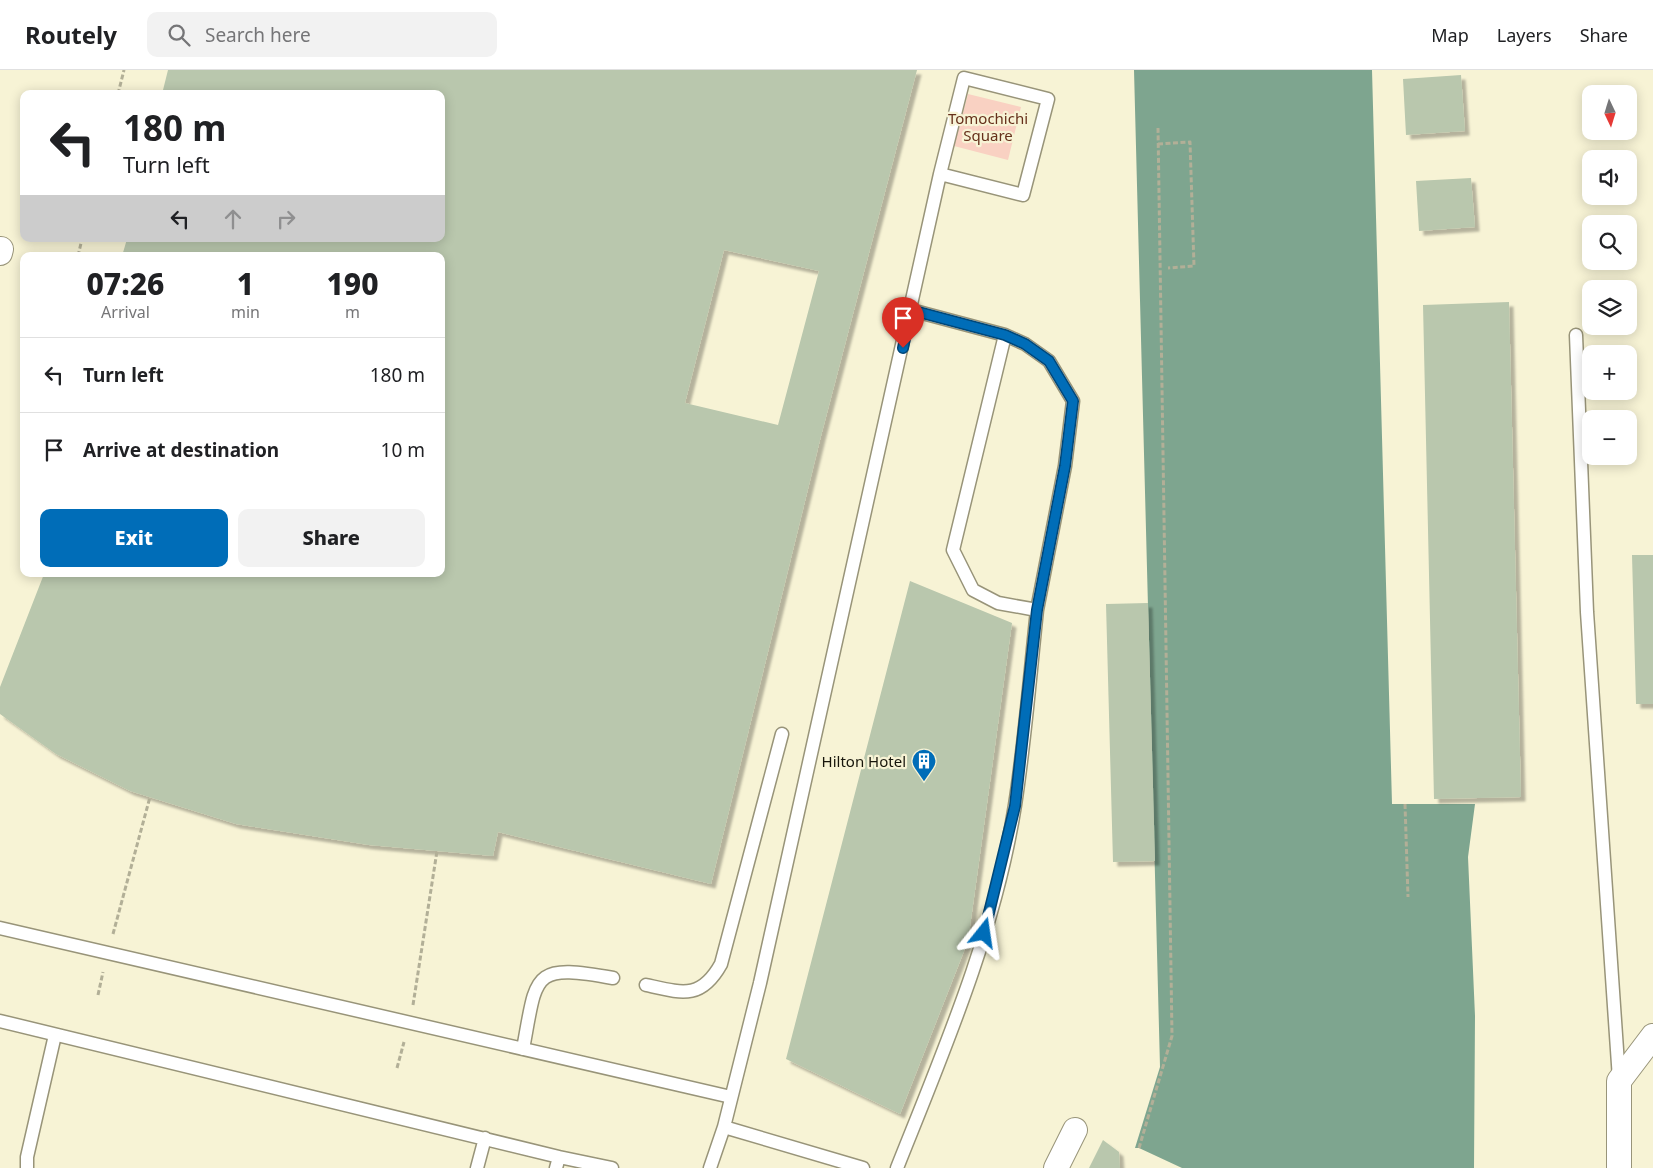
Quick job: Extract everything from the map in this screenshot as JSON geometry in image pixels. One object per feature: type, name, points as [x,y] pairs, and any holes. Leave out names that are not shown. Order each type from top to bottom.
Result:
[{"type":"street","points":[[1619,1168],[1619,1081],[1653,1036]]},
{"type":"street","points":[[1056,1168],[1076,1130]]},
{"type":"lane","points":[[710,1168],[724,1127],[768,945],[940,174],[964,78],[1048,99],[1023,195],[940,174]]},
{"type":"lane","points":[[897,1168],[975,967],[998,883],[1015,806],[1037,610],[1065,466],[1073,401],[1049,361],[1025,344],[1005,335],[911,310]]},
{"type":"lane","points":[[1005,335],[953,550],[973,590],[998,603],[1037,610]]},
{"type":"lane","points":[[1576,335],[1587,612],[1619,1081]]},
{"type":"lane","points":[[646,985],[682,993],[698,990],[712,980],[721,964],[782,734]]},
{"type":"lane","points":[[0,928],[731,1097]]},
{"type":"lane","points":[[523,1049],[534,994],[541,979],[556,971],[574,971],[613,978]]},
{"type":"lane","points":[[0,1021],[485,1138],[557,1162],[612,1168]]},
{"type":"lane","points":[[27,1168],[27,1157],[56,1035]]},
{"type":"lane","points":[[724,1127],[863,1168]]},
{"type":"lane","points":[[477,1168],[485,1138]]},
{"type":"path","points":[[119,90],[124,70]]},
{"type":"path","points":[[1139,1148],[1172,1036],[1158,128]]},
{"type":"path","points":[[1158,144],[1190,142],[1194,266],[1168,268]]},
{"type":"path","points":[[110,942],[150,797]]},
{"type":"path","points":[[1404,804],[1408,897]]},
{"type":"path","points":[[397,1068],[410,1023],[437,851]]},
{"type":"path","points":[[98,995],[104,969]]},
{"type":"green space","name":"Tomochichi Square","points":[[968,94],[1021,107],[1008,160],[954,146]]},
{"type":"shaded area","points":[[1134,70],[1372,70],[1392,804],[1475,804],[1468,857],[1475,1016],[1474,1168],[1182,1168],[1139,1148],[1135,1148],[1160,1067]]},
{"type":"building","points":[[168,70],[917,70],[821,436],[711,884],[498,832],[493,856],[369,845],[236,824],[130,791],[56,754],[0,714],[0,687],[43,577],[445,577],[445,252],[123,252],[126,242],[445,242],[445,90],[163,90]],"holes":[[[724,250],[819,271],[778,425],[685,403]]]},
{"type":"building","points":[[1461,75],[1465,131],[1406,135],[1403,79]]},
{"type":"building","points":[[1471,178],[1475,227],[1419,231],[1416,181]]},
{"type":"building","points":[[1509,302],[1521,797],[1434,799],[1423,305]]},
{"type":"building","points":[[1632,555],[1653,555],[1653,704],[1636,704]]},
{"type":"building","name":"Hilton Hotel","points":[[910,581],[1012,623],[968,941],[900,1114],[786,1059]]},
{"type":"building","points":[[1148,603],[1155,861],[1113,862],[1106,604]]},
{"type":"building","points":[[1103,1140],[1119,1152],[1120,1168],[1089,1168]]},
{"type":"place","name":"Hilton Hotel","points":[[924,782]]},
{"type":"route","points":[[903,348],[911,310],[1005,335],[1025,344],[1049,361],[1073,401],[1065,466],[1037,610],[1015,806],[998,883],[984,933]]}]
